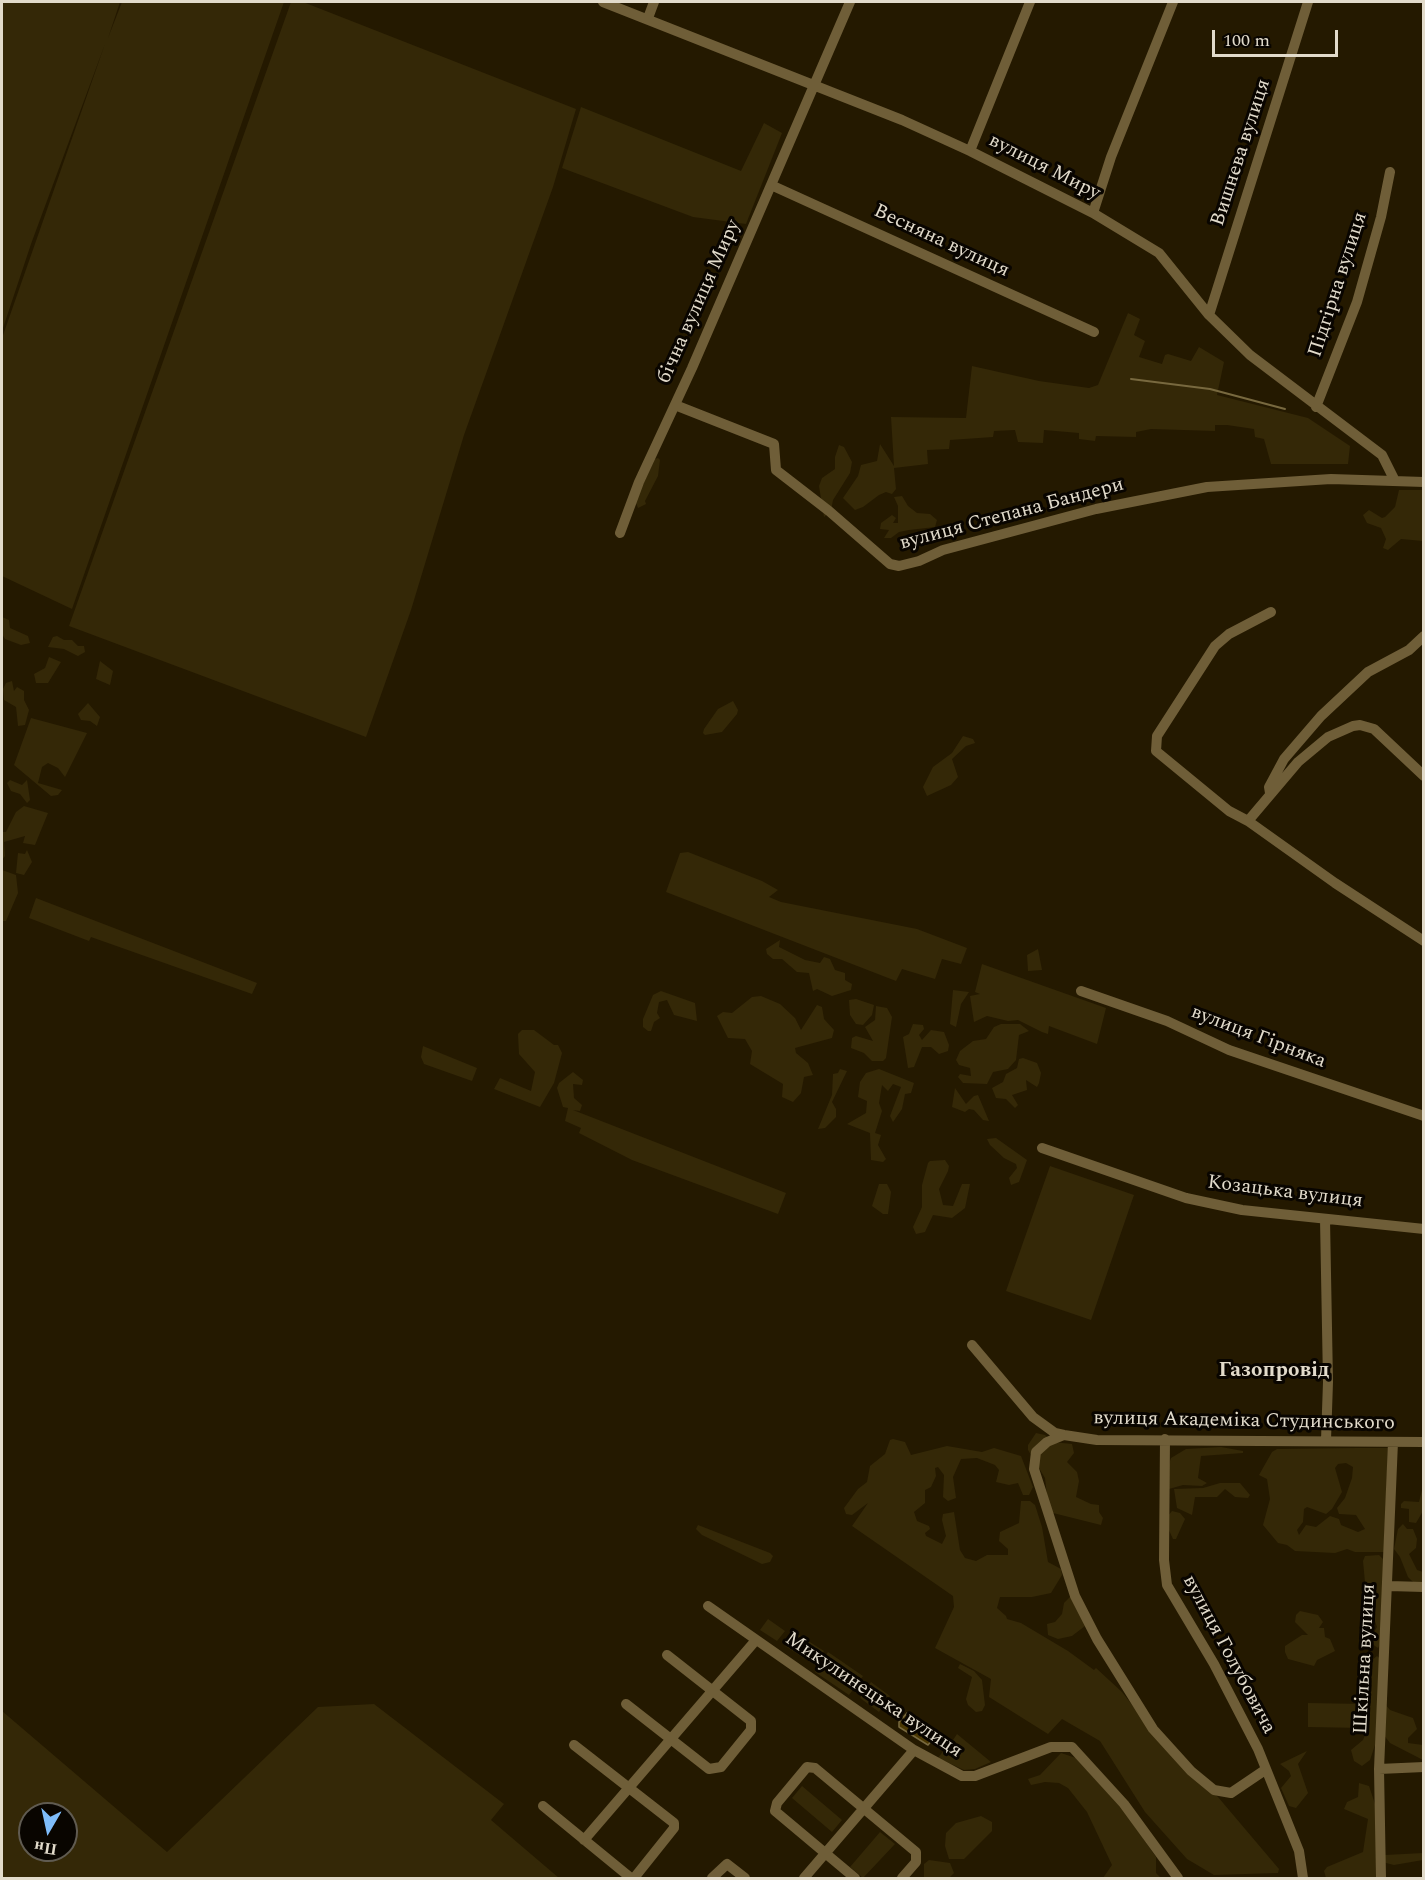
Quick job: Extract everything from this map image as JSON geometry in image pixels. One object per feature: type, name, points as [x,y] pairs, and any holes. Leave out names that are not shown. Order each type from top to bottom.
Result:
[{"type":"street","name":"вулиця Миру","points":[[603,2],[648,18],[970,151],[1093,213],[1159,253],[1209,315],[1250,355],[1384,460],[1394,479]]},
{"type":"street","points":[[648,18],[654,2]]},
{"type":"street","name":"бічна вулиця Миру","points":[[620,533],[639,482],[675,405],[850,2]]},
{"type":"street","points":[[970,151],[1030,2]]},
{"type":"street","points":[[1093,213],[1111,157],[1173,2]]},
{"type":"street","name":"Вишнева вулиця","points":[[1209,315],[1308,2]]},
{"type":"street","name":"Підгірна вулиця","points":[[1316,407],[1357,302],[1381,217],[1390,172]]},
{"type":"street","name":"Весняна вулиця","points":[[771,185],[1094,332]]},
{"type":"street","name":"вулиця Степана Бандери","points":[[675,405],[774,444],[776,470],[829,511],[890,564],[899,566],[919,561],[943,550],[1096,509],[1207,487],[1274,481],[1394,479],[1424,482]]},
{"type":"street","points":[[1271,612],[1229,634],[1215,646],[1157,736],[1156,751],[1194,785],[1229,811],[1248,821],[1335,883],[1424,941]]},
{"type":"street","points":[[1270,794],[1269,787],[1284,759],[1321,716],[1368,672],[1409,650],[1424,636]]},
{"type":"street","points":[[1248,821],[1298,762],[1336,732],[1360,725],[1374,729],[1424,776]]},
{"type":"street","name":"вулиця Гірняка","points":[[1081,991],[1167,1021],[1228,1050],[1424,1116]]},
{"type":"street","name":"Козацька вулиця","points":[[1042,1148],[1186,1198],[1242,1210],[1424,1229]]},
{"type":"street","points":[[1325,1219],[1328,1382],[1326,1440]]},
{"type":"street","name":"вулиця Академіка Студинського","points":[[972,1345],[1033,1417],[1055,1433],[1064,1435],[1097,1440],[1424,1442]]},
{"type":"street","name":"вулиця Академіка Студинського","points":[[1064,1435],[1047,1442],[1036,1452],[1035,1469],[1075,1596],[1097,1639],[1153,1729],[1191,1771],[1214,1790],[1231,1793],[1265,1770]]},
{"type":"street","name":"вулиця Голубовича","points":[[1165,1439],[1164,1560],[1167,1585],[1238,1709],[1299,1851],[1302,1878]]},
{"type":"street","name":"Шкільна вулиця","points":[[1382,1878],[1379,1769],[1389,1586],[1386,1557],[1393,1442]]},
{"type":"street","points":[[1389,1586],[1424,1587]]},
{"type":"street","name":"Микулинецька вулиця","points":[[708,1606],[914,1750],[957,1774],[969,1778],[1051,1747],[1062,1745],[1072,1748],[1102,1778],[1178,1878]]},
{"type":"street","points":[[584,1840],[756,1640]]},
{"type":"street","points":[[626,1704],[704,1767],[721,1767],[752,1730],[753,1724],[667,1654]]},
{"type":"street","points":[[543,1806],[632,1878],[675,1825],[629,1786],[574,1745]]},
{"type":"street","points":[[804,1878],[914,1750]]},
{"type":"street","points":[[1379,1769],[1424,1767]]},
{"type":"street","points":[[855,1878],[775,1811],[777,1803],[804,1770],[815,1768],[916,1852],[916,1862],[902,1878]]},
{"type":"street","points":[[712,1878],[727,1864],[745,1878]]},
{"type":"shaded area","points":[[2,2],[120,2],[108,38],[122,2],[284,2],[72,609],[2,576],[2,338],[105,44],[31,244],[2,331]]},
{"type":"shaded area","points":[[291,2],[303,2],[576,109],[553,187],[464,435],[411,610],[366,737],[69,626]]},
{"type":"shaded area","points":[[581,107],[741,171],[764,123],[782,133],[746,224],[693,217],[562,168]]},
{"type":"shaded area","points":[[1128,313],[1140,319],[1134,335],[1145,341],[1139,357],[1162,364],[1165,355],[1168,354],[1191,361],[1199,347],[1224,362],[1217,395],[1308,418],[1350,446],[1348,464],[1271,464],[1264,439],[1255,437],[1254,429],[1227,425],[1215,425],[1215,431],[1151,429],[1136,432],[1136,437],[1096,436],[1095,441],[1079,439],[1079,433],[1044,430],[1043,443],[1018,442],[1015,430],[994,431],[993,437],[950,440],[949,449],[927,450],[928,464],[894,468],[896,489],[892,494],[886,492],[879,495],[863,507],[855,510],[843,498],[858,476],[861,465],[877,461],[880,444],[894,466],[891,417],[966,418],[972,366],[1039,381],[1089,388],[1098,385]]},
{"type":"shaded area","points":[[839,445],[844,447],[852,462],[850,473],[833,500],[831,511],[824,517],[819,486],[822,478],[835,469],[835,457]]},
{"type":"shaded area","points":[[655,459],[660,460],[658,476],[645,501],[646,504],[638,508],[635,501]]},
{"type":"shaded area","points":[[1399,490],[1423,490],[1423,541],[1401,539],[1388,550],[1383,548],[1386,539],[1381,528],[1367,523],[1363,515],[1369,510],[1382,518],[1385,517],[1395,507]]},
{"type":"shaded area","points":[[902,496],[908,506],[917,513],[930,514],[937,520],[935,527],[899,532],[891,538],[884,538],[889,530],[880,529],[881,523],[892,515],[896,518],[893,523],[898,523],[898,506],[894,497]]},
{"type":"shaded area","points":[[2,617],[9,620],[10,628],[28,636],[30,643],[21,645],[5,639],[2,634]]},
{"type":"shaded area","points":[[57,636],[64,640],[72,640],[78,646],[84,646],[85,652],[78,656],[64,649],[48,647],[53,637]]},
{"type":"shaded area","points":[[49,657],[61,662],[48,683],[36,683],[34,674],[45,668]]},
{"type":"shaded area","points":[[100,661],[113,671],[110,685],[96,679]]},
{"type":"shaded area","points":[[12,681],[14,691],[17,687],[24,691],[24,700],[29,710],[25,725],[18,726],[16,707],[4,700],[3,689],[6,683]]},
{"type":"shaded area","points":[[733,701],[738,710],[737,714],[722,732],[705,735],[704,729],[718,709]]},
{"type":"shaded area","points":[[88,703],[100,717],[97,726],[90,721],[81,720],[78,714]]},
{"type":"shaded area","points":[[31,718],[87,733],[65,777],[58,768],[48,763],[42,767],[38,783],[62,790],[58,795],[51,796],[14,765]]},
{"type":"shaded area","points":[[963,736],[973,739],[975,743],[966,746],[952,759],[958,777],[951,785],[927,796],[923,787],[933,767],[952,753]]},
{"type":"shaded area","points":[[10,780],[22,785],[27,780],[30,800],[27,803],[20,794],[11,791],[7,783]]},
{"type":"shaded area","points":[[24,806],[48,813],[35,845],[23,843],[25,836],[4,842],[5,856],[2,860],[2,832],[6,832],[16,812]]},
{"type":"shaded area","points":[[27,850],[32,862],[24,875],[16,873],[18,853],[25,854]]},
{"type":"shaded area","points":[[688,852],[762,881],[778,890],[769,897],[781,902],[917,929],[967,948],[961,964],[942,959],[935,979],[902,969],[896,981],[666,892],[680,853]]},
{"type":"shaded area","points":[[2,870],[16,875],[18,893],[6,921],[2,921]]},
{"type":"shaded area","points":[[36,898],[257,983],[252,994],[91,937],[89,941],[29,918]]},
{"type":"shaded area","points":[[780,940],[779,947],[805,960],[820,963],[824,957],[830,959],[835,970],[845,973],[845,980],[852,984],[851,990],[832,996],[817,989],[813,991],[809,973],[797,972],[782,959],[773,959],[767,954],[766,949]]},
{"type":"shaded area","points":[[1038,949],[1042,970],[1028,971],[1027,955]]},
{"type":"shaded area","points":[[982,964],[1106,1008],[1097,1044],[1049,1026],[1048,1034],[1018,1020],[1008,1021],[987,1016],[974,1022],[970,996],[980,994],[975,992]]},
{"type":"shaded area","points":[[953,990],[969,992],[961,1004],[956,1027],[950,1024]]},
{"type":"shaded area","points":[[661,991],[695,1003],[697,1021],[674,1015],[667,1000],[659,1002],[657,1013],[660,1018],[654,1022],[651,1031],[643,1027],[643,1019],[653,995]]},
{"type":"shaded area","points":[[761,996],[780,1004],[795,1018],[801,1030],[817,1005],[822,1007],[824,1019],[834,1030],[832,1038],[795,1048],[796,1053],[808,1063],[813,1075],[804,1077],[801,1093],[793,1102],[782,1097],[783,1084],[750,1064],[752,1051],[745,1039],[728,1038],[717,1016],[723,1012],[732,1013],[752,997]]},
{"type":"shaded area","points":[[856,999],[874,1005],[872,1015],[863,1025],[856,1024],[850,1015],[849,1000]]},
{"type":"shaded area","points":[[876,1006],[887,1008],[892,1017],[886,1058],[883,1061],[872,1061],[864,1053],[851,1048],[852,1038],[856,1036],[873,1041],[865,1027],[875,1020]]},
{"type":"shaded area","points":[[913,1024],[923,1025],[924,1029],[919,1035],[922,1040],[931,1030],[944,1032],[949,1045],[948,1051],[939,1054],[931,1047],[922,1047],[914,1067],[908,1068],[903,1037],[909,1034]]},
{"type":"shaded area","points":[[1001,1024],[1020,1024],[1029,1031],[1019,1035],[1016,1060],[1008,1069],[993,1072],[987,1084],[963,1083],[958,1077],[960,1074],[971,1076],[970,1068],[959,1065],[956,1060],[960,1051],[973,1041],[986,1039],[994,1027]]},
{"type":"shaded area","points":[[522,1030],[534,1030],[554,1045],[558,1045],[562,1053],[554,1083],[540,1107],[494,1089],[500,1078],[531,1091],[535,1072],[519,1054],[518,1034]]},
{"type":"shaded area","points":[[423,1046],[477,1068],[472,1081],[424,1064],[421,1057]]},
{"type":"shaded area","points":[[1023,1058],[1037,1063],[1041,1073],[1037,1087],[1026,1080],[1027,1090],[1012,1095],[1018,1105],[1015,1108],[1006,1099],[996,1098],[992,1088],[1003,1082],[1006,1074],[1017,1068],[1019,1059]]},
{"type":"shaded area","points":[[840,1069],[847,1071],[832,1102],[836,1109],[836,1117],[825,1128],[818,1129],[832,1095],[833,1074],[838,1073]]},
{"type":"shaded area","points":[[879,1069],[914,1083],[911,1093],[905,1094],[902,1109],[893,1122],[890,1116],[901,1087],[893,1084],[888,1091],[882,1085],[879,1103],[882,1111],[875,1133],[881,1135],[878,1145],[886,1159],[883,1162],[871,1160],[870,1133],[847,1124],[866,1113],[867,1101],[858,1097],[860,1082],[866,1073]]},
{"type":"shaded area","points":[[573,1072],[583,1080],[582,1085],[573,1084],[574,1098],[582,1105],[580,1111],[573,1110],[786,1193],[778,1214],[632,1160],[579,1133],[581,1128],[565,1121],[568,1108],[563,1107],[557,1088],[559,1083]]},
{"type":"shaded area","points":[[955,1088],[966,1104],[978,1095],[989,1121],[983,1120],[974,1110],[969,1109],[965,1112],[952,1107]]},
{"type":"shaded area","points":[[996,1138],[1027,1160],[1019,1182],[1011,1185],[1009,1178],[1017,1168],[1016,1164],[1004,1158],[987,1139]]},
{"type":"shaded area","points":[[945,1160],[949,1166],[948,1171],[939,1189],[943,1205],[953,1206],[962,1184],[970,1184],[965,1208],[952,1218],[933,1215],[925,1232],[916,1234],[913,1227],[922,1207],[922,1185],[928,1163]]},
{"type":"shaded area","points":[[1050,1166],[1134,1195],[1091,1320],[1006,1291]]},
{"type":"shaded area","points":[[879,1184],[887,1184],[891,1192],[888,1214],[883,1214],[872,1206]]},
{"type":"shaded area","points":[[1036,1433],[1045,1435],[1053,1442],[1072,1444],[1074,1453],[1067,1462],[1077,1472],[1079,1481],[1076,1497],[1099,1505],[1099,1512],[1103,1518],[1101,1525],[1053,1513],[1048,1504],[1045,1478],[1028,1450],[1028,1445]]},
{"type":"shaded area","points":[[890,1440],[905,1442],[911,1455],[947,1446],[982,1452],[994,1448],[1021,1456],[1033,1487],[1029,1495],[1023,1495],[1018,1483],[1009,1485],[996,1482],[999,1470],[995,1465],[977,1458],[961,1459],[953,1477],[956,1498],[948,1501],[943,1497],[944,1475],[938,1467],[935,1468],[936,1476],[931,1487],[925,1490],[925,1503],[914,1512],[917,1521],[929,1526],[930,1529],[925,1533],[926,1536],[942,1544],[946,1536],[942,1520],[943,1514],[954,1512],[960,1550],[965,1558],[976,1561],[987,1555],[1008,1555],[1008,1549],[999,1541],[1000,1532],[1019,1523],[1021,1501],[1030,1501],[1035,1505],[1042,1527],[1048,1562],[1061,1569],[1062,1575],[1051,1593],[1032,1597],[1000,1597],[997,1608],[1007,1619],[1021,1623],[1068,1651],[1094,1670],[1096,1668],[1122,1692],[1163,1744],[1218,1797],[1279,1869],[1278,1873],[1214,1875],[1187,1859],[1145,1812],[1100,1741],[1062,1719],[1048,1734],[989,1697],[991,1679],[935,1648],[954,1607],[953,1596],[852,1526],[868,1503],[852,1515],[846,1514],[844,1508],[858,1489],[867,1482],[870,1466],[885,1454]]},
{"type":"shaded area","points":[[1221,1447],[1243,1451],[1243,1453],[1201,1456],[1198,1478],[1207,1483],[1202,1486],[1183,1485],[1169,1489],[1168,1467],[1171,1458],[1186,1449]]},
{"type":"shaded area","points":[[1388,1448],[1384,1552],[1355,1552],[1347,1549],[1335,1553],[1295,1551],[1287,1545],[1278,1543],[1263,1525],[1270,1499],[1267,1479],[1259,1475],[1272,1452],[1277,1449]],"holes":[[[1346,1463],[1353,1467],[1345,1498],[1337,1508],[1339,1514],[1356,1515],[1365,1529],[1358,1532],[1341,1525],[1339,1519],[1330,1516],[1316,1527],[1306,1525],[1299,1535],[1297,1530],[1303,1522],[1304,1509],[1307,1507],[1326,1514],[1332,1509],[1342,1492],[1335,1468],[1338,1464]]]},
{"type":"shaded area","points":[[1220,1483],[1240,1483],[1250,1495],[1248,1498],[1235,1497],[1225,1489],[1217,1497],[1195,1497],[1192,1515],[1177,1508],[1174,1489],[1203,1488]]},
{"type":"shaded area","points":[[1423,1486],[1423,1511],[1416,1523],[1409,1522],[1409,1509],[1401,1508],[1401,1504],[1404,1501],[1419,1502]]},
{"type":"shaded area","points":[[1172,1511],[1180,1513],[1185,1519],[1176,1539],[1173,1539],[1166,1524],[1166,1518]]},
{"type":"shaded area","points":[[1403,1524],[1407,1529],[1413,1529],[1417,1539],[1416,1548],[1409,1554],[1417,1570],[1423,1572],[1423,1585],[1414,1583],[1408,1577],[1394,1549],[1398,1529]]},
{"type":"shaded area","points":[[698,1525],[773,1556],[770,1562],[762,1564],[702,1535],[696,1529]]},
{"type":"shaded area","points":[[1379,1555],[1390,1566],[1382,1640],[1378,1648],[1372,1644],[1373,1634],[1377,1627],[1372,1612],[1366,1611],[1362,1602],[1366,1593],[1363,1561],[1365,1556]]},
{"type":"shaded area","points":[[1072,1595],[1085,1626],[1072,1636],[1058,1639],[1048,1635],[1047,1624],[1055,1622],[1062,1614],[1064,1603]]},
{"type":"shaded area","points":[[1300,1611],[1318,1615],[1323,1622],[1319,1628],[1324,1628],[1325,1637],[1330,1639],[1335,1651],[1317,1660],[1314,1666],[1288,1659],[1285,1652],[1285,1646],[1302,1635],[1308,1635],[1295,1622],[1296,1615]]},
{"type":"shaded area","points":[[768,1619],[785,1631],[777,1641],[760,1630]]},
{"type":"shaded area","points":[[794,1632],[824,1651],[815,1665],[785,1646]]},
{"type":"shaded area","points":[[828,1652],[863,1676],[849,1695],[815,1672]]},
{"type":"shaded area","points":[[1377,1656],[1382,1660],[1380,1698],[1390,1710],[1413,1718],[1417,1729],[1408,1738],[1408,1743],[1423,1745],[1423,1760],[1390,1743],[1383,1734],[1377,1739],[1370,1760],[1362,1766],[1354,1761],[1351,1750],[1363,1740],[1368,1728],[1366,1703],[1371,1695],[1367,1680],[1371,1661]]},
{"type":"shaded area","points":[[960,1664],[974,1671],[982,1680],[985,1705],[982,1711],[976,1712],[968,1705],[966,1699],[972,1677],[958,1668]]},
{"type":"shaded area","points":[[871,1682],[890,1696],[879,1712],[860,1698]]},
{"type":"shaded area","points":[[1308,1703],[1364,1704],[1363,1728],[1308,1727]]},
{"type":"shaded area","points":[[374,1704],[504,1804],[491,1820],[559,1878],[2,1878],[2,1711],[167,1852],[318,1707]]},
{"type":"shaded area","points":[[907,1713],[932,1729],[936,1735],[928,1745],[899,1727],[899,1722]]},
{"type":"shaded area","points":[[957,1734],[991,1762],[975,1769],[964,1770],[938,1758],[947,1746],[957,1755],[963,1748],[953,1740]]},
{"type":"shaded area","points":[[1307,1751],[1298,1764],[1308,1793],[1296,1808],[1289,1806],[1281,1788],[1291,1776],[1289,1771],[1280,1764]]},
{"type":"shaded area","points":[[1061,1753],[1076,1758],[1123,1809],[1156,1857],[1156,1873],[1161,1878],[1103,1878],[1112,1865],[1087,1812],[1068,1788],[1059,1783],[1045,1782],[1031,1785],[1028,1779],[1040,1775]]},
{"type":"shaded area","points":[[1359,1783],[1369,1786],[1379,1816],[1379,1878],[1326,1878],[1324,1871],[1327,1867],[1363,1852],[1368,1819],[1344,1809],[1347,1802],[1358,1797]]},
{"type":"shaded area","points":[[802,1786],[842,1820],[832,1832],[792,1798]]},
{"type":"shaded area","points":[[981,1816],[992,1822],[992,1831],[964,1859],[949,1859],[945,1846],[946,1833],[956,1823]]},
{"type":"shaded area","points":[[880,1832],[895,1844],[863,1878],[850,1867]]},
{"type":"shaded area","points":[[1423,1853],[1423,1860],[1394,1865],[1382,1862],[1385,1855]]},
{"type":"shaded area","points":[[929,1860],[950,1863],[954,1873],[949,1878],[924,1877],[924,1864]]},
{"type":"waterway","points":[[1131,379],[1210,389],[1285,409]]},
{"type":"district","name":"Газопровід","points":[[1274,1372]]}]
